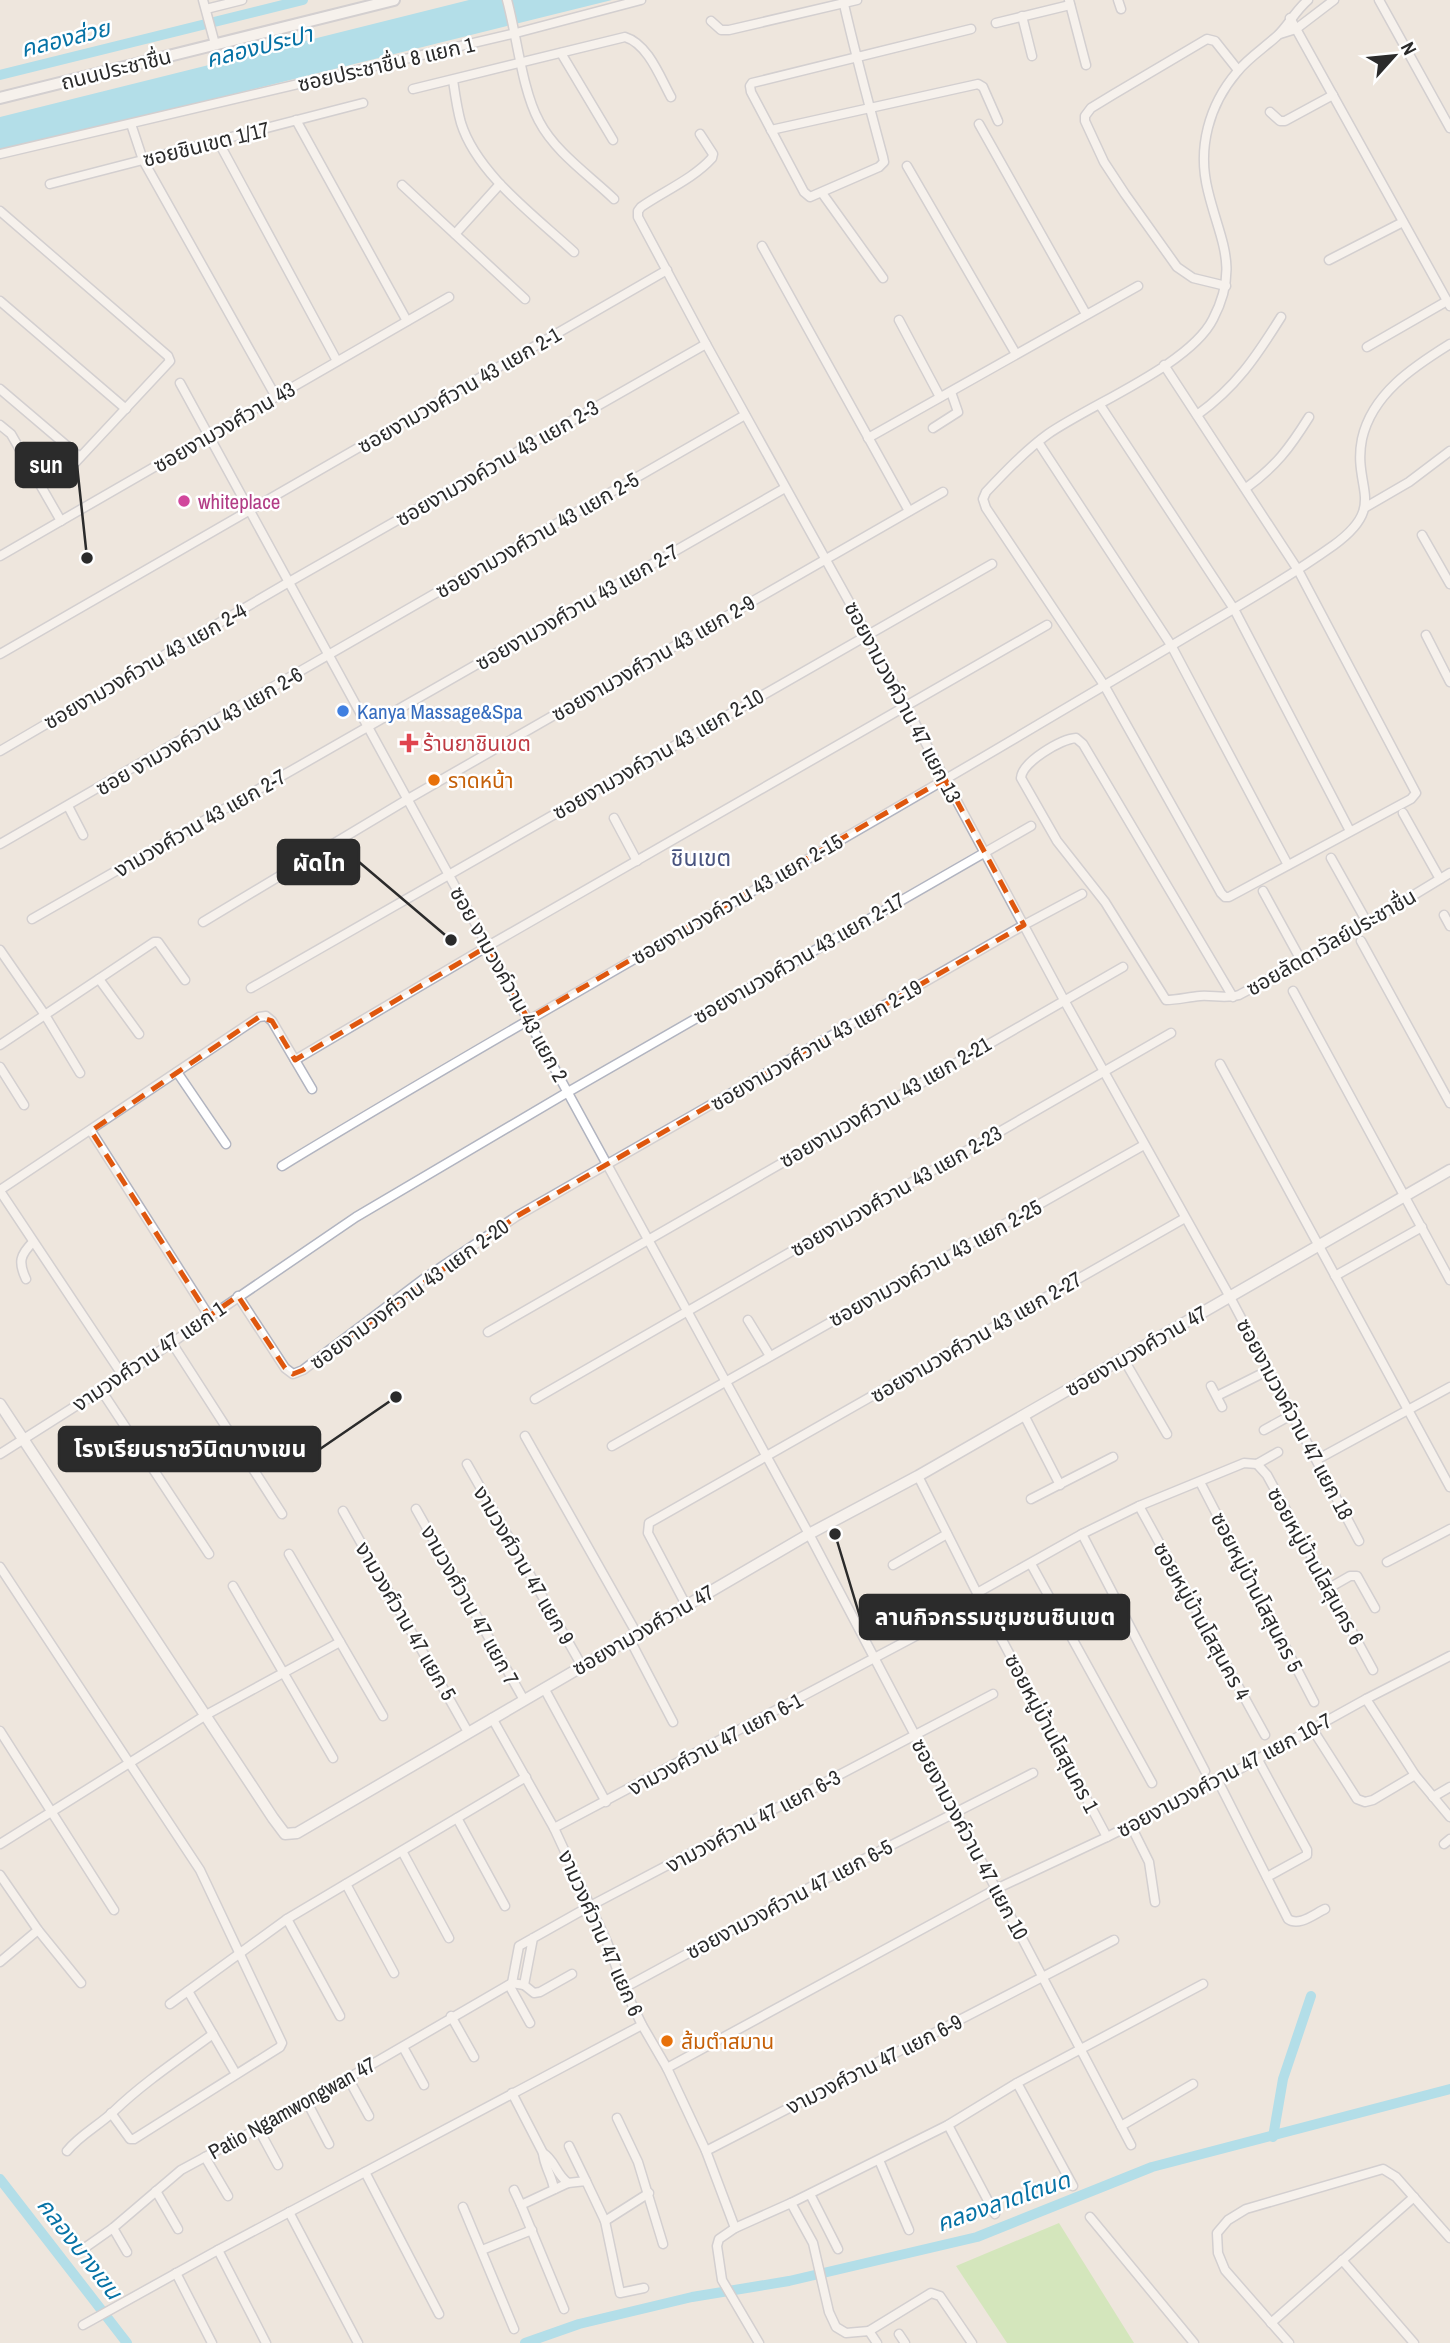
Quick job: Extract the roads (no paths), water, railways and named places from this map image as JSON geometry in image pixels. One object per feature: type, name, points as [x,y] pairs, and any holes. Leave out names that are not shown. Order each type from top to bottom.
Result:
[{"type":"main road","name":"ถนนประชาชื่น","points":[[0,97],[393,0]]},
{"type":"street","points":[[215,44],[205,8],[242,0]]},
{"type":"street","points":[[507,0],[532,107],[540,123],[567,156],[614,199]]},
{"type":"street","name":"ซอยประชาชื่น 8 แยก 1","points":[[0,154],[640,0]]},
{"type":"street","points":[[711,21],[721,30],[729,30],[857,0]]},
{"type":"street","points":[[1164,365],[1298,570],[1416,793],[1411,799],[1229,897],[1225,897],[1104,685],[986,508],[983,499],[986,492],[1038,442],[1164,365],[1204,333],[1213,321],[1226,286],[1228,265],[1207,188],[1203,161],[1205,135],[1220,95],[1238,70],[1280,34],[1290,18],[1308,0]]},
{"type":"street","points":[[1280,34],[1297,29],[1335,0]]},
{"type":"street","points":[[1379,0],[1450,128]]},
{"type":"street","points":[[843,2],[858,56],[884,162],[880,167],[810,197],[804,192],[751,92],[752,83],[858,56],[971,29]]},
{"type":"street","points":[[996,23],[1070,2],[1086,65]]},
{"type":"street","points":[[1022,16],[1032,56]]},
{"type":"street","points":[[1290,18],[1448,304],[1367,347]]},
{"type":"street","points":[[413,89],[625,37],[641,46],[671,97]]},
{"type":"street","points":[[1226,286],[1194,278],[1177,267],[1104,162],[1085,116],[1091,108],[1207,39],[1215,41],[1238,70]]},
{"type":"street","points":[[561,53],[612,139]]},
{"type":"street","points":[[453,80],[462,124],[477,153],[500,184],[574,252]]},
{"type":"street","points":[[771,130],[978,84],[984,87],[998,121]]},
{"type":"street","points":[[1270,112],[1280,121],[1284,121],[1333,95]]},
{"type":"street","name":"ซอยชินเขต 1/17","points":[[50,184],[363,103]]},
{"type":"street","points":[[296,120],[407,321]]},
{"type":"street","points":[[131,124],[143,160],[276,397]]},
{"type":"street","points":[[979,124],[1086,314]]},
{"type":"street","name":"ซอยงามวงค์วาน 47 แยก 13","points":[[699,134],[713,154],[712,159],[682,183],[675,184],[638,211],[638,217],[1064,1000],[1230,1297]]},
{"type":"street","points":[[218,141],[337,361]]},
{"type":"street","points":[[907,166],[1016,354]]},
{"type":"street","points":[[455,234],[500,184]]},
{"type":"street","points":[[402,185],[525,299]]},
{"type":"street","points":[[822,193],[883,278]]},
{"type":"street","points":[[0,211],[168,356],[170,361],[58,481]]},
{"type":"street","points":[[1329,260],[1403,222]]},
{"type":"street","points":[[762,246],[909,511]]},
{"type":"street","name":"ซอยงามวงศ์วาน 43 แยก 2-1","points":[[0,654],[667,270]]},
{"type":"street","points":[[868,438],[1138,286]]},
{"type":"street","name":"ซอยงามวงศ์วาน 43","points":[[1,552],[449,297]]},
{"type":"street","points":[[0,301],[126,409]]},
{"type":"street","points":[[1197,415],[1235,384],[1258,355],[1281,317]]},
{"type":"street","points":[[899,320],[940,397]]},
{"type":"street","name":"ซอยงามวงค์วาน 43 แยก 2-3","points":[[289,582],[706,344]]},
{"type":"street","points":[[1450,344],[1397,381],[1366,426],[1361,455],[1366,507],[1409,482],[1450,451]]},
{"type":"street","name":"ซอย งามวงค์วาน 43 แยก 2","points":[[180,383],[809,1534]]},
{"type":"street","points":[[0,389],[80,457]]},
{"type":"street","points":[[933,428],[958,412],[951,392]]},
{"type":"street","points":[[1100,405],[1234,609],[1350,831]]},
{"type":"street","name":"ซอยงามวงศ์วาน 43 แยก 2-5","points":[[329,655],[745,415]]},
{"type":"street","points":[[1246,488],[1285,454],[1310,417]]},
{"type":"street","points":[[0,425],[11,434],[61,520]]},
{"type":"street","points":[[1038,442],[1171,645],[1289,865]]},
{"type":"street","name":"ซอยงามวงศ์วาน 43 แยก 2-7","points":[[368,725],[785,488]]},
{"type":"street","name":"ซอยงามวงศ์วาน 43 แยก 2-9","points":[[203,922],[408,799],[943,492]]},
{"type":"street","name":"ซอยงามวงค์วาน 43 แยก 2-15","points":[[282,1166],[528,1019],[946,779],[1234,609],[1298,570],[1354,528],[1361,520],[1366,507]]},
{"type":"street","points":[[1422,535],[1450,584]]},
{"type":"street","name":"ซอยงามวงค์วาน 43 แยก 2-10","points":[[251,988],[992,564]]},
{"type":"street","name":"ซอยงามวงค์วาน 43 แยก 2-4","points":[[0,751],[289,582]]},
{"type":"street","points":[[295,1060],[1047,625]]},
{"type":"street","points":[[1426,635],[1450,682]]},
{"type":"street","name":"ซอย งามวงค์วาน 43 แยก 2-6","points":[[0,844],[329,655]]},
{"type":"street","name":"งามวงศ์วาน 43 แยก 2-7","points":[[32,919],[368,725]]},
{"type":"street","name":"ซอยลัดดาวัลย์ประชาชื่น","points":[[1233,997],[1083,744],[1074,737],[1067,739],[1024,768],[1021,778],[1057,841],[1105,902],[1166,1000],[1202,996],[1233,997],[1302,962],[1450,873]]},
{"type":"street","points":[[68,806],[83,835]]},
{"type":"street","points":[[1404,813],[1440,879]]},
{"type":"street","points":[[614,818],[637,861]]},
{"type":"street","name":"ซอยงามวงศ์วาน 43 แยก 2-17","points":[[238,1296],[356,1217],[1031,826]]},
{"type":"street","points":[[1331,858],[1368,924]]},
{"type":"street","points":[[1263,891],[1302,962]]},
{"type":"street","name":"ซอยงามวงศ์วาน 43 แยก 2-19","points":[[608,1166],[1082,894]]},
{"type":"street","points":[[1444,915],[1450,926]]},
{"type":"street","points":[[1361,940],[1450,1103]]},
{"type":"street","points":[[0,1045],[156,942],[185,980]]},
{"type":"street","points":[[0,950],[45,1015],[80,1073]]},
{"type":"street","name":"ซอยงามวงศ์วาน 43 แยก 2-21","points":[[488,1332],[1123,967]]},
{"type":"street","points":[[99,979],[139,1034]]},
{"type":"street","points":[[1293,991],[1450,1280]]},
{"type":"street","points":[[123,1376],[0,1191],[262,1016],[272,1021],[312,1089]]},
{"type":"street","name":"ซอยงามวงศ์วาน 43 แยก 2-23","points":[[535,1399],[1171,1033]]},
{"type":"street","points":[[1220,1064],[1450,1487]]},
{"type":"street","points":[[0,1066],[24,1105]]},
{"type":"street","points":[[177,1072],[226,1143]]},
{"type":"street","points":[[91,1131],[209,1316]]},
{"type":"street","name":"ซอยงามวงค์วาน 43 แยก 2-25","points":[[612,1446],[1144,1145]]},
{"type":"street","name":"ซอยงามวงศ์วาน 43 แยก 2-20","points":[[238,1296],[285,1368],[293,1374],[303,1370],[425,1278],[517,1216],[608,1166]]},
{"type":"street","name":"ซอยงามวงศ์วาน 47","points":[[0,1404],[273,1818],[285,1834],[290,1835],[809,1534],[918,1476],[1450,1170]]},
{"type":"street","name":"ซอยงามวงศ์วาน 43 แยก 2-27","points":[[686,1605],[648,1533],[649,1523],[1185,1217]]},
{"type":"street","points":[[1335,1276],[1422,1227]]},
{"type":"street","points":[[26,1279],[20,1263],[24,1252],[33,1242]]},
{"type":"street","name":"งามวงศ์วาน 47 แยก 1","points":[[0,1454],[123,1376],[238,1296]]},
{"type":"street","name":"ซอยงามวงค์วาน 47 แยก 18","points":[[1230,1297],[1359,1541]]},
{"type":"street","points":[[748,1320],[770,1356]]},
{"type":"street","points":[[172,1343],[282,1514]]},
{"type":"street","points":[[1123,1358],[1167,1434]]},
{"type":"street","points":[[1217,1396],[1269,1370]]},
{"type":"street","points":[[1211,1386],[1222,1407]]},
{"type":"street","points":[[1318,1460],[1450,1387]]},
{"type":"street","points":[[101,1390],[209,1554]]},
{"type":"street","points":[[1264,1430],[1293,1414]]},
{"type":"street","points":[[1024,1415],[1060,1485]]},
{"type":"street","points":[[525,1436],[633,1636],[673,1722]]},
{"type":"street","points":[[977,1593],[1082,1534],[1139,1506],[1244,1463],[1256,1464],[1278,1452]]},
{"type":"street","points":[[1031,1499],[1113,1457]]},
{"type":"street","name":"งามวงศ์วาน 47 แยก 9","points":[[467,1464],[582,1666]]},
{"type":"street","name":"ซอยหมู่บ้านโสสุนคร 6","points":[[1256,1464],[1267,1475],[1373,1670]]},
{"type":"street","name":"ซอยหมู่บ้านโสสุนคร 1","points":[[918,1476],[1107,1837]]},
{"type":"street","name":"ซอยหมู่บ้านโสสุนคร 5","points":[[1200,1482],[1314,1702]]},
{"type":"street","name":"ซอยหมู่บ้านโสสุนคร 4","points":[[1139,1506],[1265,1735]]},
{"type":"street","name":"งามวงศ์วาน 47 แยก 7","points":[[416,1509],[524,1700]]},
{"type":"street","name":"งามวงศ์วาน 47 แยก 5","points":[[343,1511],[468,1732]]},
{"type":"street","points":[[1387,1562],[1450,1528]]},
{"type":"street","name":"ซอยงามวงค์วาน 47 แยก 10","points":[[809,1534],[1131,2144]]},
{"type":"street","points":[[892,1565],[947,1534]]},
{"type":"street","points":[[1082,1534],[1205,1772]]},
{"type":"street","points":[[289,1554],[383,1716]]},
{"type":"street","points":[[1031,1564],[1152,1783]]},
{"type":"street","points":[[0,1567],[196,1863],[282,2043],[280,2047],[134,2139],[126,2136],[111,2113]]},
{"type":"street","points":[[1329,1588],[1350,1576],[1357,1576],[1375,1608]]},
{"type":"street","points":[[233,1586],[333,1758]]},
{"type":"street","name":"งามวงศ์วาน 47 แยก 6-1","points":[[554,1828],[944,1621]]},
{"type":"street","points":[[0,1844],[206,1714],[340,1642]]},
{"type":"street","name":"ซอยงามวงศ์วาน 47 แยก 10-7","points":[[667,2068],[996,1889],[1218,1781],[1450,1656]]},
{"type":"street","points":[[544,1688],[606,1802]]},
{"type":"street","name":"งามวงศ์วาน 47 แยก 6-3","points":[[533,1938],[993,1694]]},
{"type":"street","points":[[1366,1699],[1415,1775],[1450,1817]]},
{"type":"street","name":"งามวงศ์วาน 47 แยก 6","points":[[492,1718],[554,1828],[624,1989],[667,2068],[706,2151],[735,2228]]},
{"type":"street","points":[[1313,1730],[1357,1799],[1365,1802],[1373,1800],[1415,1775]]},
{"type":"street","points":[[0,1731],[114,1910]]},
{"type":"street","points":[[1258,1760],[1307,1850],[1307,1855],[1267,1877]]},
{"type":"street","name":"ซอยงามวงศ์วาน 47 แยก 6-5","points":[[624,1989],[955,1811],[1033,1773]]},
{"type":"street","points":[[170,2004],[287,1919],[526,1777]]},
{"type":"street","points":[[1218,1781],[1288,1919],[1298,1922],[1325,1909]]},
{"type":"street","points":[[1433,1797],[1450,1787]]},
{"type":"street","points":[[457,1818],[505,1906]]},
{"type":"street","points":[[1130,1824],[1149,1862],[1156,1902]]},
{"type":"street","points":[[402,1851],[449,1938]]},
{"type":"street","points":[[0,1875],[38,1930],[81,1983]]},
{"type":"street","points":[[346,1884],[394,1973]]},
{"type":"street","points":[[287,1919],[340,2016]]},
{"type":"street","points":[[0,1962],[38,1930]]},
{"type":"street","points":[[530,2023],[510,1984],[519,1946],[533,1938]]},
{"type":"street","points":[[524,1985],[533,1938]]},
{"type":"street","name":"งามวงศ์วาน 47 แยก 6-9","points":[[706,2151],[1114,1940]]},
{"type":"street","points":[[510,1984],[524,1985],[534,1993],[540,1992],[572,1973]]},
{"type":"street","name":"Patio Ngamwongwan 47","points":[[86,2246],[113,2228],[181,2170],[307,2102],[510,1984]]},
{"type":"street","points":[[759,2343],[722,2280],[717,2246],[719,2239],[735,2228],[948,2125],[1017,2083],[1203,1984]]},
{"type":"street","points":[[188,1991],[236,2074]]},
{"type":"street","points":[[451,2016],[474,2057]]},
{"type":"street","points":[[83,2325],[218,2250],[642,2025]]},
{"type":"street","points":[[67,2151],[84,2133],[142,2086],[213,2034]]},
{"type":"street","points":[[403,2047],[424,2085]]},
{"type":"street","points":[[348,2078],[369,2116]]},
{"type":"street","points":[[1017,2083],[1073,2186]]},
{"type":"street","points":[[1121,2126],[1193,2084]]},
{"type":"street","points":[[512,2093],[543,2152],[554,2189]]},
{"type":"street","points":[[307,2102],[329,2144]]},
{"type":"street","points":[[617,2118],[638,2162],[663,2244]]},
{"type":"street","points":[[948,2125],[995,2214]]},
{"type":"street","points":[[258,2128],[278,2165]]},
{"type":"street","points":[[569,2146],[604,2221],[620,2293],[644,2288]]},
{"type":"street","points":[[543,2152],[550,2157],[559,2176],[568,2183]]},
{"type":"street","points":[[205,2157],[228,2196]]},
{"type":"street","points":[[879,2160],[909,2230]]},
{"type":"street","points":[[1289,2343],[1225,2270],[1218,2253],[1217,2233],[1228,2220],[1246,2209],[1383,2169],[1396,2178],[1450,2238]]},
{"type":"street","points":[[365,2172],[439,2314]]},
{"type":"street","points":[[522,2205],[568,2183],[586,2181]]},
{"type":"street","points":[[514,2190],[564,2309]]},
{"type":"street","points":[[156,2191],[178,2229]]},
{"type":"street","points":[[604,2221],[649,2193]]},
{"type":"street","points":[[810,2194],[838,2249]]},
{"type":"street","points":[[1271,2323],[1414,2197]]},
{"type":"street","points":[[791,2203],[813,2243],[829,2312],[836,2327],[845,2333],[869,2331],[931,2293],[940,2296],[972,2343]]},
{"type":"street","points":[[463,2207],[514,2329]]},
{"type":"street","points":[[289,2212],[358,2343]]},
{"type":"street","points":[[1090,2217],[1194,2343]]},
{"type":"street","points":[[113,2228],[127,2252]]},
{"type":"street","points":[[482,2250],[532,2231]]},
{"type":"street","points":[[218,2250],[266,2343]]},
{"type":"street","points":[[1342,2260],[1414,2343]]},
{"type":"street","points":[[176,2273],[212,2343]]},
{"type":"street","points":[[869,2331],[877,2343]]},
{"type":"street","points":[[899,2334],[905,2343]]},
{"type":"water","points":[[469,0],[612,0],[0,152],[0,117]]},
{"type":"waterway","name":"คลองส่วย","points":[[0,75],[303,0]]},
{"type":"waterway","points":[[1273,2137],[1283,2079],[1311,1996]]},
{"type":"waterway","name":"คลองลาดโตนด","points":[[525,2343],[579,2324],[692,2297],[789,2281],[977,2237],[1152,2167],[1450,2089]]},
{"type":"waterway","name":"คลองบางเขน","points":[[0,2179],[127,2343]]},
{"type":"place","name":"whiteplace","points":[[184,501]]},
{"type":"place","name":"sun","points":[[87,558]]},
{"type":"place","name":"Kanya Massage&Spa","points":[[343,711]]},
{"type":"place","name":"ร้านยาชินเขต","points":[[409,743]]},
{"type":"place","name":"ราดหน้า","points":[[434,780]]},
{"type":"place","name":"ผัดไท","points":[[451,940]]},
{"type":"place","name":"โรงเรียนราชวินิตบางเขน","points":[[396,1397]]},
{"type":"place","name":"ลานกิจกรรมชุมชนชินเขต","points":[[835,1534]]},
{"type":"place","name":"ส้มตำสมาน","points":[[667,2041]]},
{"type":"district","name":"ชินเขต","points":[[701,857]]},
{"type":"water label","name":"คลองประปา","points":[[259,46]]}]
